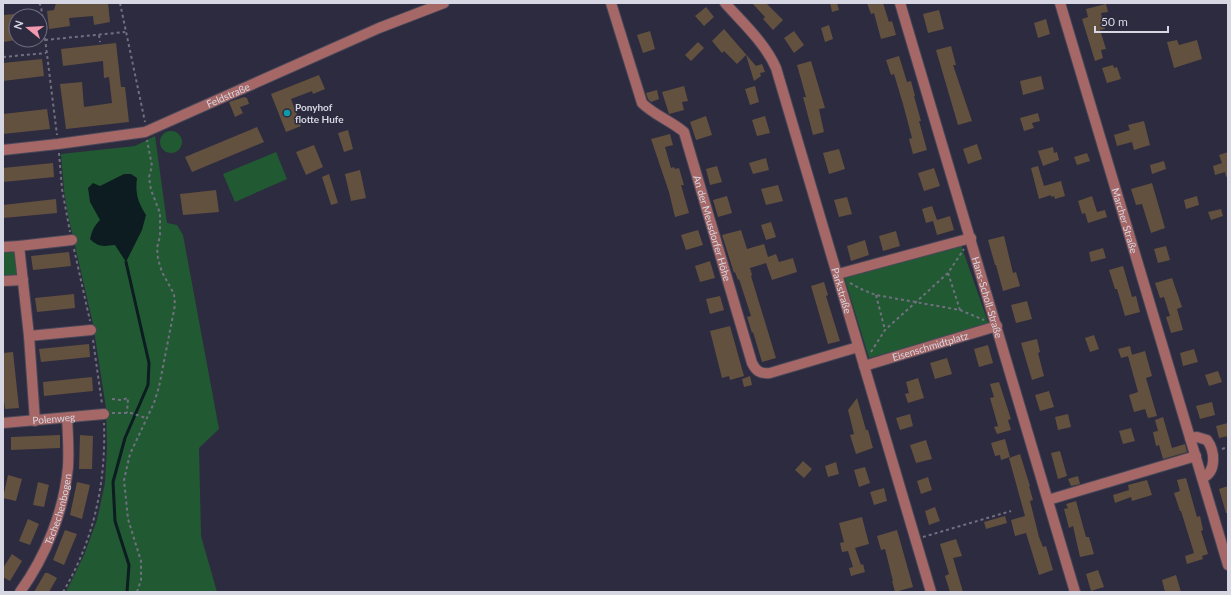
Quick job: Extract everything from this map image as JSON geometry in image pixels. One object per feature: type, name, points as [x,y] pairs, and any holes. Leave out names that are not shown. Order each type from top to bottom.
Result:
[{"type":"street","name":"Feldstraße","points":[[3,150],[146,132],[379,28],[444,3]]},
{"type":"street","name":"An der Meusdorfer Höhe","points":[[611,3],[642,103],[647,108],[674,124],[684,132],[755,369],[759,372],[770,373],[858,347]]},
{"type":"street","name":"Parkstraße","points":[[725,3],[764,47],[776,68],[838,274],[930,592]]},
{"type":"street","name":"Hans-Scholl-Straße","points":[[900,3],[1075,592]]},
{"type":"street","name":"Marcher Straße","points":[[1060,3],[1228,565]]},
{"type":"street","points":[[838,274],[971,238]]},
{"type":"street","points":[[3,247],[72,240]]},
{"type":"street","points":[[19,246],[29,336],[35,421]]},
{"type":"street","points":[[3,281],[23,280]]},
{"type":"street","name":"Eisenschmidtplatz","points":[[864,366],[997,326]]},
{"type":"street","points":[[29,336],[91,330]]},
{"type":"street","name":"Polenweg","points":[[3,423],[104,414]]},
{"type":"street","name":"Tschechenbogen","points":[[20,592],[27,583],[44,551],[59,512],[68,467],[68,418]]},
{"type":"street","points":[[1190,438],[1197,437],[1207,440],[1213,451],[1213,462],[1210,471],[1202,478]]},
{"type":"street","points":[[1048,500],[1196,456]]},
{"type":"path","points":[[120,3],[145,117],[152,166],[149,177],[151,190],[160,213],[160,236],[157,248],[158,259],[162,272],[174,294],[175,305],[159,387],[154,403],[130,454],[124,480],[128,519],[141,561],[142,580],[137,592]]},
{"type":"path","points":[[48,40],[126,32]]},
{"type":"path","points":[[99,35],[100,42]]},
{"type":"path","points":[[46,48],[58,144],[62,189],[91,330],[104,414],[104,465],[99,502],[89,537],[64,592]]},
{"type":"path","points":[[3,57],[46,53]]},
{"type":"path","points":[[864,366],[872,349],[885,330],[948,273],[971,238]]},
{"type":"path","points":[[948,273],[960,310]]},
{"type":"path","points":[[838,274],[863,290],[876,295],[960,310],[997,326]]},
{"type":"path","points":[[876,295],[885,330]]},
{"type":"path","points":[[112,399],[120,400],[128,398],[127,413]]},
{"type":"path","points":[[104,414],[131,413],[146,418]]},
{"type":"path","points":[[914,539],[1011,511]]},
{"type":"green space","points":[[167,131],[175,131],[182,138],[182,146],[175,153],[167,153],[160,146],[160,138]]},
{"type":"green space","points":[[155,136],[167,223],[177,225],[183,235],[219,429],[199,448],[201,536],[217,592],[66,592],[84,555],[97,520],[105,483],[107,446],[106,408],[93,324],[68,215],[61,154],[135,146]]},
{"type":"green space","points":[[276,152],[287,179],[235,202],[223,174]]},
{"type":"green space","points":[[961,245],[989,325],[869,358],[844,276]]},
{"type":"green space","points":[[19,246],[23,280],[3,281],[3,247]]},
{"type":"shaded area","points":[[124,174],[131,174],[137,178],[136,189],[138,198],[146,215],[142,230],[126,262],[115,245],[99,245],[90,239],[96,224],[100,220],[90,202],[88,188],[93,183],[100,186]]},
{"type":"building","points":[[56,3],[108,3],[110,22],[94,25],[93,16],[69,18],[70,26],[49,29],[48,11],[54,10]]},
{"type":"building","points":[[752,3],[766,3],[783,20],[773,30],[763,19],[765,17]]},
{"type":"building","points":[[830,3],[837,3],[839,10],[832,12]]},
{"type":"building","points":[[867,3],[883,3],[889,22],[892,21],[896,35],[881,39],[874,13],[871,14]]},
{"type":"building","points":[[1106,4],[1108,12],[1101,13],[1105,29],[1100,30],[1106,49],[1101,50],[1103,58],[1095,61],[1082,19],[1088,17],[1086,9]]},
{"type":"building","points":[[706,7],[714,17],[704,26],[695,16]]},
{"type":"building","points":[[939,10],[944,29],[928,33],[923,14]]},
{"type":"building","points":[[3,15],[8,15],[8,41],[3,42]]},
{"type":"building","points":[[1046,19],[1050,34],[1038,38],[1034,23]]},
{"type":"building","points":[[829,25],[833,39],[825,42],[821,28]]},
{"type":"building","points":[[724,29],[756,66],[762,64],[765,72],[760,73],[761,76],[754,81],[746,55],[737,64],[724,51],[722,53],[712,41]]},
{"type":"building","points":[[650,31],[655,49],[643,53],[637,35]]},
{"type":"building","points":[[794,31],[804,45],[794,53],[784,38]]},
{"type":"building","points":[[1177,40],[1179,45],[1197,40],[1202,59],[1174,68],[1167,42]]},
{"type":"building","points":[[698,42],[704,48],[691,61],[685,55]]},
{"type":"building","points":[[116,43],[121,87],[125,87],[129,122],[66,129],[60,84],[82,82],[84,107],[112,103],[109,77],[104,78],[103,61],[63,66],[61,49]]},
{"type":"building","points":[[951,46],[956,65],[953,65],[972,121],[958,125],[936,50]]},
{"type":"building","points":[[899,56],[907,82],[911,81],[921,121],[919,121],[927,150],[913,154],[909,139],[912,138],[903,104],[894,74],[891,75],[886,60]]},
{"type":"building","points":[[42,59],[44,76],[3,81],[3,63]]},
{"type":"building","points":[[811,61],[825,108],[819,109],[824,132],[813,135],[803,97],[806,97],[797,65]]},
{"type":"building","points":[[1113,65],[1114,68],[1117,67],[1121,79],[1107,83],[1102,68]]},
{"type":"building","name":"Ponyhof flotte Hufe","points":[[319,75],[325,89],[313,94],[312,91],[291,99],[301,126],[286,132],[271,94]]},
{"type":"building","points":[[1041,76],[1044,89],[1023,95],[1020,81]]},
{"type":"building","points":[[684,86],[688,101],[682,102],[684,110],[669,114],[662,92]]},
{"type":"building","points":[[755,86],[759,102],[750,105],[745,89]]},
{"type":"building","points":[[657,90],[659,99],[651,102],[646,93]]},
{"type":"building","points":[[244,97],[247,98],[249,104],[240,107],[243,113],[235,117],[229,102]]},
{"type":"building","points":[[47,109],[50,129],[3,134],[3,114]]},
{"type":"building","points":[[1038,113],[1040,121],[1032,123],[1034,128],[1024,131],[1020,118]]},
{"type":"building","points":[[706,116],[712,135],[696,140],[690,122]]},
{"type":"building","points":[[765,116],[770,133],[757,136],[752,120]]},
{"type":"building","points":[[1144,121],[1150,145],[1134,150],[1132,142],[1117,146],[1114,135],[1130,130],[1128,125]]},
{"type":"building","points":[[257,127],[264,142],[192,172],[185,157]]},
{"type":"building","points":[[348,130],[353,149],[344,152],[338,133]]},
{"type":"building","points":[[670,134],[673,145],[665,147],[671,168],[679,168],[684,185],[681,185],[689,213],[675,217],[669,192],[651,139]]},
{"type":"building","points":[[977,144],[982,159],[968,164],[963,149]]},
{"type":"building","points":[[314,145],[323,167],[306,175],[296,152]]},
{"type":"building","points":[[1053,147],[1054,153],[1057,152],[1059,160],[1043,166],[1038,151]]},
{"type":"building","points":[[839,149],[845,169],[829,174],[823,153]]},
{"type":"building","points":[[1228,152],[1228,176],[1226,177],[1225,172],[1215,175],[1213,166],[1222,163],[1219,155]]},
{"type":"building","points":[[1087,153],[1090,161],[1077,165],[1074,157]]},
{"type":"building","points":[[766,158],[769,170],[753,174],[749,163]]},
{"type":"building","points":[[1164,161],[1166,169],[1152,174],[1150,165]]},
{"type":"building","points":[[53,163],[54,177],[3,182],[3,168]]},
{"type":"building","points":[[717,166],[722,182],[710,185],[706,169]]},
{"type":"building","points":[[1038,166],[1044,186],[1061,181],[1065,196],[1055,199],[1054,196],[1051,197],[1051,195],[1039,199],[1031,168]]},
{"type":"building","points":[[934,168],[940,186],[924,191],[918,173]]},
{"type":"building","points":[[360,170],[366,198],[351,201],[345,174]]},
{"type":"building","points":[[329,174],[338,203],[331,205],[322,177]]},
{"type":"building","points":[[1152,183],[1165,228],[1151,233],[1142,204],[1136,205],[1131,189]]},
{"type":"building","points":[[778,185],[783,201],[766,205],[761,189]]},
{"type":"building","points":[[216,190],[219,212],[183,215],[180,194]]},
{"type":"building","points":[[727,196],[732,213],[718,217],[713,200]]},
{"type":"building","points":[[1092,196],[1097,212],[1105,210],[1107,217],[1088,223],[1085,213],[1082,214],[1078,201]]},
{"type":"building","points":[[1197,196],[1199,205],[1186,209],[1184,200]]},
{"type":"building","points":[[847,197],[852,214],[839,217],[834,200]]},
{"type":"building","points":[[56,199],[57,213],[3,218],[3,205]]},
{"type":"building","points":[[932,206],[937,220],[950,216],[954,230],[937,235],[933,221],[926,223],[922,209]]},
{"type":"building","points":[[1221,209],[1223,216],[1211,220],[1208,212]]},
{"type":"building","points":[[771,222],[776,237],[766,240],[761,225]]},
{"type":"building","points":[[698,230],[703,245],[686,250],[681,235]]},
{"type":"building","points":[[741,230],[747,249],[764,244],[768,257],[776,254],[779,262],[793,258],[797,272],[772,280],[766,263],[750,268],[751,276],[776,358],[762,362],[747,317],[751,316],[739,279],[738,280],[735,272],[734,273],[722,235]]},
{"type":"building","points":[[896,231],[900,246],[883,251],[879,236]]},
{"type":"building","points":[[1004,236],[1013,273],[1016,272],[1020,286],[1003,291],[988,240]]},
{"type":"building","points":[[865,240],[869,255],[851,261],[847,246]]},
{"type":"building","points":[[1166,246],[1170,260],[1158,263],[1154,249]]},
{"type":"building","points":[[1103,248],[1106,258],[1091,262],[1089,252]]},
{"type":"building","points":[[69,252],[71,266],[33,270],[31,256]]},
{"type":"building","points":[[710,261],[715,278],[700,282],[695,266]]},
{"type":"building","points":[[1123,266],[1132,297],[1136,296],[1140,312],[1125,316],[1117,289],[1115,289],[1109,270]]},
{"type":"building","points":[[1172,278],[1182,307],[1177,309],[1183,330],[1171,333],[1166,317],[1170,316],[1164,297],[1160,298],[1155,283]]},
{"type":"building","points":[[824,282],[828,295],[826,296],[840,341],[828,344],[811,286]]},
{"type":"building","points":[[74,294],[75,308],[37,312],[35,298]]},
{"type":"building","points":[[720,296],[724,310],[710,314],[706,299]]},
{"type":"building","points":[[1027,301],[1032,319],[1016,323],[1011,305]]},
{"type":"building","points":[[730,326],[744,376],[730,380],[729,376],[722,378],[710,331]]},
{"type":"building","points":[[1094,335],[1099,349],[1090,352],[1085,338]]},
{"type":"building","points":[[1037,339],[1040,352],[1038,353],[1044,376],[1032,380],[1021,343]]},
{"type":"building","points":[[89,344],[90,357],[41,362],[39,349]]},
{"type":"building","points":[[988,345],[993,363],[979,367],[974,349]]},
{"type":"building","points":[[1130,346],[1132,355],[1121,358],[1118,349]]},
{"type":"building","points":[[1194,349],[1198,362],[1183,366],[1180,353]]},
{"type":"building","points":[[1145,351],[1152,376],[1146,378],[1157,416],[1148,418],[1145,409],[1134,412],[1129,395],[1138,392],[1128,356]]},
{"type":"building","points":[[13,352],[19,408],[5,409],[3,393],[3,353]]},
{"type":"building","points":[[947,358],[952,374],[935,379],[930,363]]},
{"type":"building","points":[[1218,371],[1222,382],[1209,386],[1205,375]]},
{"type":"building","points":[[750,376],[752,385],[744,387],[742,379]]},
{"type":"building","points":[[92,377],[93,391],[44,396],[43,382]]},
{"type":"building","points":[[918,378],[924,398],[908,403],[905,394],[909,393],[906,382]]},
{"type":"building","points":[[999,382],[1011,419],[1008,420],[1011,430],[997,434],[994,427],[998,426],[990,398],[994,397],[990,384]]},
{"type":"building","points":[[1049,391],[1054,407],[1040,411],[1035,395]]},
{"type":"building","points":[[857,398],[873,448],[856,454],[850,435],[854,434],[848,410]]},
{"type":"building","points":[[1212,402],[1215,415],[1200,419],[1196,406]]},
{"type":"building","points":[[910,414],[913,426],[900,430],[896,418]]},
{"type":"building","points":[[1068,414],[1071,427],[1058,430],[1055,417]]},
{"type":"building","points":[[1163,417],[1172,448],[1185,444],[1187,452],[1163,459],[1159,445],[1156,446],[1153,432],[1158,431],[1155,420]]},
{"type":"building","points":[[1228,423],[1228,436],[1219,438],[1216,426]]},
{"type":"building","points":[[1131,428],[1135,441],[1123,444],[1119,431]]},
{"type":"building","points":[[60,435],[60,448],[11,450],[11,437]]},
{"type":"building","points":[[80,435],[93,436],[92,469],[79,469]]},
{"type":"building","points":[[1005,439],[1010,457],[1001,460],[1000,455],[995,456],[991,443]]},
{"type":"building","points":[[926,440],[932,459],[916,463],[910,445]]},
{"type":"building","points":[[1060,451],[1067,476],[1058,479],[1051,453]]},
{"type":"building","points":[[1020,454],[1030,486],[1033,500],[1030,501],[1039,537],[1043,547],[1046,546],[1053,570],[1039,575],[1026,533],[1015,536],[1011,520],[1025,516],[1009,458]]},
{"type":"building","points":[[803,461],[812,469],[804,478],[795,470]]},
{"type":"building","points":[[836,462],[839,474],[828,477],[825,466]]},
{"type":"building","points":[[865,467],[870,483],[859,487],[854,470]]},
{"type":"building","points":[[8,475],[22,479],[16,501],[3,498]]},
{"type":"building","points":[[1078,476],[1080,484],[1071,486],[1068,479]]},
{"type":"building","points":[[928,477],[932,490],[921,494],[917,481]]},
{"type":"building","points":[[1186,478],[1197,517],[1200,516],[1203,530],[1201,531],[1208,554],[1202,556],[1203,559],[1187,564],[1185,556],[1194,553],[1174,493],[1180,491],[1177,480]]},
{"type":"building","points":[[1147,480],[1152,495],[1132,501],[1131,497],[1115,503],[1113,495],[1129,490],[1128,485]]},
{"type":"building","points":[[38,482],[49,485],[44,507],[33,505]]},
{"type":"building","points":[[77,482],[90,485],[82,519],[70,515]]},
{"type":"building","points":[[1228,486],[1228,513],[1226,513],[1219,489]]},
{"type":"building","points":[[884,488],[887,501],[874,505],[870,492]]},
{"type":"building","points":[[1076,501],[1086,537],[1089,537],[1094,554],[1080,557],[1073,526],[1069,528],[1064,509],[1068,508],[1066,504]]},
{"type":"building","points":[[935,507],[940,521],[929,525],[925,511]]},
{"type":"building","points":[[1005,516],[1007,523],[986,529],[984,522]]},
{"type":"building","points":[[862,517],[869,544],[855,548],[861,565],[863,564],[865,572],[851,576],[849,568],[853,567],[848,551],[842,552],[840,543],[844,542],[839,523]]},
{"type":"building","points":[[28,519],[39,524],[30,545],[19,541]]},
{"type":"building","points":[[65,530],[77,534],[64,565],[53,560]]},
{"type":"building","points":[[897,530],[913,587],[895,592],[885,549],[881,550],[877,536]]},
{"type":"building","points":[[956,539],[962,556],[953,558],[963,592],[950,592],[945,576],[949,574],[940,544]]},
{"type":"building","points":[[12,554],[22,561],[10,581],[3,577],[3,568]]},
{"type":"building","points":[[1098,570],[1104,587],[1091,591],[1086,574]]},
{"type":"building","points":[[45,573],[57,578],[49,592],[34,592]]},
{"type":"building","points":[[1176,575],[1181,592],[1165,592],[1162,580]]},
{"type":"waterway","points":[[126,262],[149,363],[148,385],[125,438],[113,482],[115,521],[129,565],[127,592]]},
{"type":"place","name":"Ponyhof flotte Hufe","points":[[287,113]]}]
